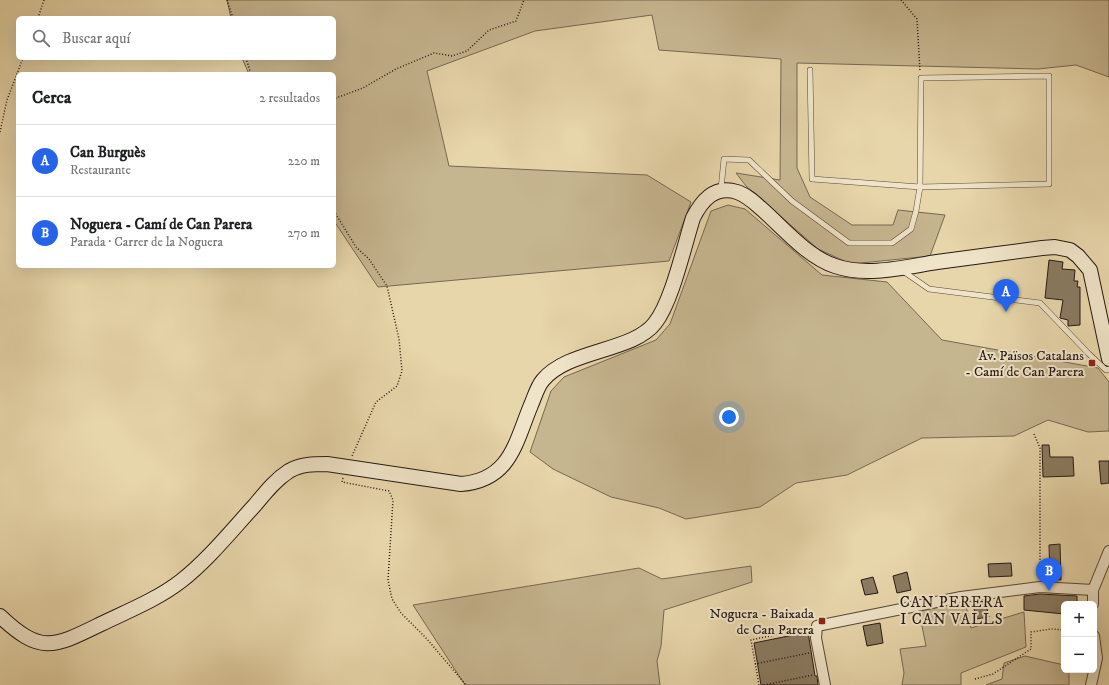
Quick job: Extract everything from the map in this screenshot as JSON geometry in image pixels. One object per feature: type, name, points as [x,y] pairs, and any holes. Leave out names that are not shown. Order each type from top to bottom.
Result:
[{"type":"main road","points":[[0,616],[22,635],[40,643],[56,644],[78,635],[154,598],[182,581],[207,557],[272,486],[289,471],[305,465],[316,464],[347,467],[461,484],[474,483],[493,475],[508,459],[538,388],[550,374],[559,367],[575,360],[636,337],[647,331],[655,324],[663,310],[699,205],[711,194],[721,190],[738,192],[751,200],[821,260],[850,270],[899,268],[1042,248],[1055,247],[1070,250],[1085,262],[1093,278],[1109,359]]},
{"type":"street","points":[[1092,601],[1093,590],[1109,552]]},
{"type":"street","points":[[825,685],[816,638],[817,626],[961,597],[1040,587],[1093,590]]},
{"type":"street","points":[[1091,685],[1097,658],[1094,637]]},
{"type":"lane","points":[[721,190],[724,159],[749,160],[792,201],[849,243],[892,243],[911,229],[920,187],[921,78],[1049,76],[1049,184],[920,187],[812,179],[810,70]]},
{"type":"lane","points":[[899,268],[929,289],[1040,303],[1089,354],[1106,370],[1109,369]]},
{"type":"path","points":[[39,16],[44,0]]},
{"type":"path","points":[[227,0],[232,16]]},
{"type":"path","points":[[336,98],[363,88],[396,69],[434,54],[452,56],[467,51],[489,30],[516,21],[524,0]]},
{"type":"path","points":[[901,0],[917,19],[921,78]]},
{"type":"path","points":[[18,72],[22,60]]},
{"type":"path","points":[[247,60],[250,72]]},
{"type":"path","points":[[0,132],[7,100],[16,76]]},
{"type":"path","points":[[336,213],[356,248],[369,259],[387,286],[399,340],[402,371],[397,386],[376,402],[347,467],[342,482],[389,491],[393,500],[388,580],[392,600],[401,613],[427,639],[466,685]]},
{"type":"path","points":[[1034,434],[1040,448],[1040,587]]},
{"type":"path","points":[[759,685],[751,640],[817,626]]},
{"type":"path","points":[[975,679],[993,674],[1031,649],[1031,632],[1050,629],[1061,630]]},
{"type":"path","points":[[755,664],[819,651]]},
{"type":"path","points":[[764,685],[823,673]]},
{"type":"shaded area","points":[[227,0],[1109,0],[1109,77],[1076,65],[1038,69],[797,63],[797,168],[810,197],[852,225],[893,225],[898,210],[945,215],[930,256],[851,264],[818,249],[746,186],[736,173],[780,180],[781,59],[659,50],[652,15],[535,31],[427,71],[449,166],[647,175],[691,202],[669,261],[378,287],[336,224],[336,72],[248,72],[243,60],[336,60],[336,16],[231,16]]},
{"type":"shaded area","points":[[728,205],[745,209],[822,275],[887,282],[942,340],[1098,368],[1109,382],[1109,431],[1088,432],[1048,420],[1014,436],[922,438],[847,475],[796,483],[760,507],[686,519],[659,508],[611,497],[553,469],[530,452],[551,391],[564,377],[656,340],[670,324],[711,211]]},
{"type":"shaded area","points":[[751,566],[752,582],[664,610],[661,646],[657,661],[660,685],[465,685],[413,605],[639,568],[662,579]]},
{"type":"shaded area","points":[[965,602],[971,628],[1024,612],[1026,647],[961,673],[961,685],[902,685],[904,673],[900,649],[926,646],[919,611]]},
{"type":"shaded area","points":[[1025,656],[1061,664],[1061,673],[1069,673],[1069,685],[986,685],[1002,679],[1004,663]]},
{"type":"building","points":[[1049,260],[1063,262],[1062,269],[1075,270],[1074,281],[1078,281],[1077,287],[1080,287],[1080,325],[1068,326],[1068,320],[1060,318],[1063,300],[1045,298]]},
{"type":"building","points":[[1042,445],[1049,445],[1050,457],[1073,457],[1074,476],[1043,477]]},
{"type":"building","points":[[1099,461],[1109,461],[1109,483],[1101,484]]},
{"type":"building","points":[[1060,544],[1061,580],[1050,580],[1049,545]]},
{"type":"building","points":[[1011,563],[1012,576],[989,577],[988,564]]},
{"type":"building","points":[[907,572],[911,590],[897,593],[893,576]]},
{"type":"building","points":[[873,577],[878,593],[865,595],[861,580]]},
{"type":"building","points":[[1040,594],[1077,596],[1077,601],[1061,601],[1061,614],[1024,610],[1024,596]]},
{"type":"building","points":[[985,601],[989,617],[976,619],[973,603]]},
{"type":"building","points":[[880,623],[883,643],[867,646],[863,626]]},
{"type":"building","points":[[808,632],[815,676],[817,676],[818,685],[761,685],[754,643]]},
{"type":"place","name":"Can Burguès","points":[[1006,312]]},
{"type":"place","name":"Av. Països Catalans - Camí de Can Parera","points":[[1092,363]]},
{"type":"place","name":"Noguera - Camí de Can Parera","points":[[1049,591]]},
{"type":"place","name":"Noguera - Baixada de Can Parera","points":[[822,621]]},
{"type":"district","name":"CAN PERERA I CAN VALLS","points":[[952,610]]}]
